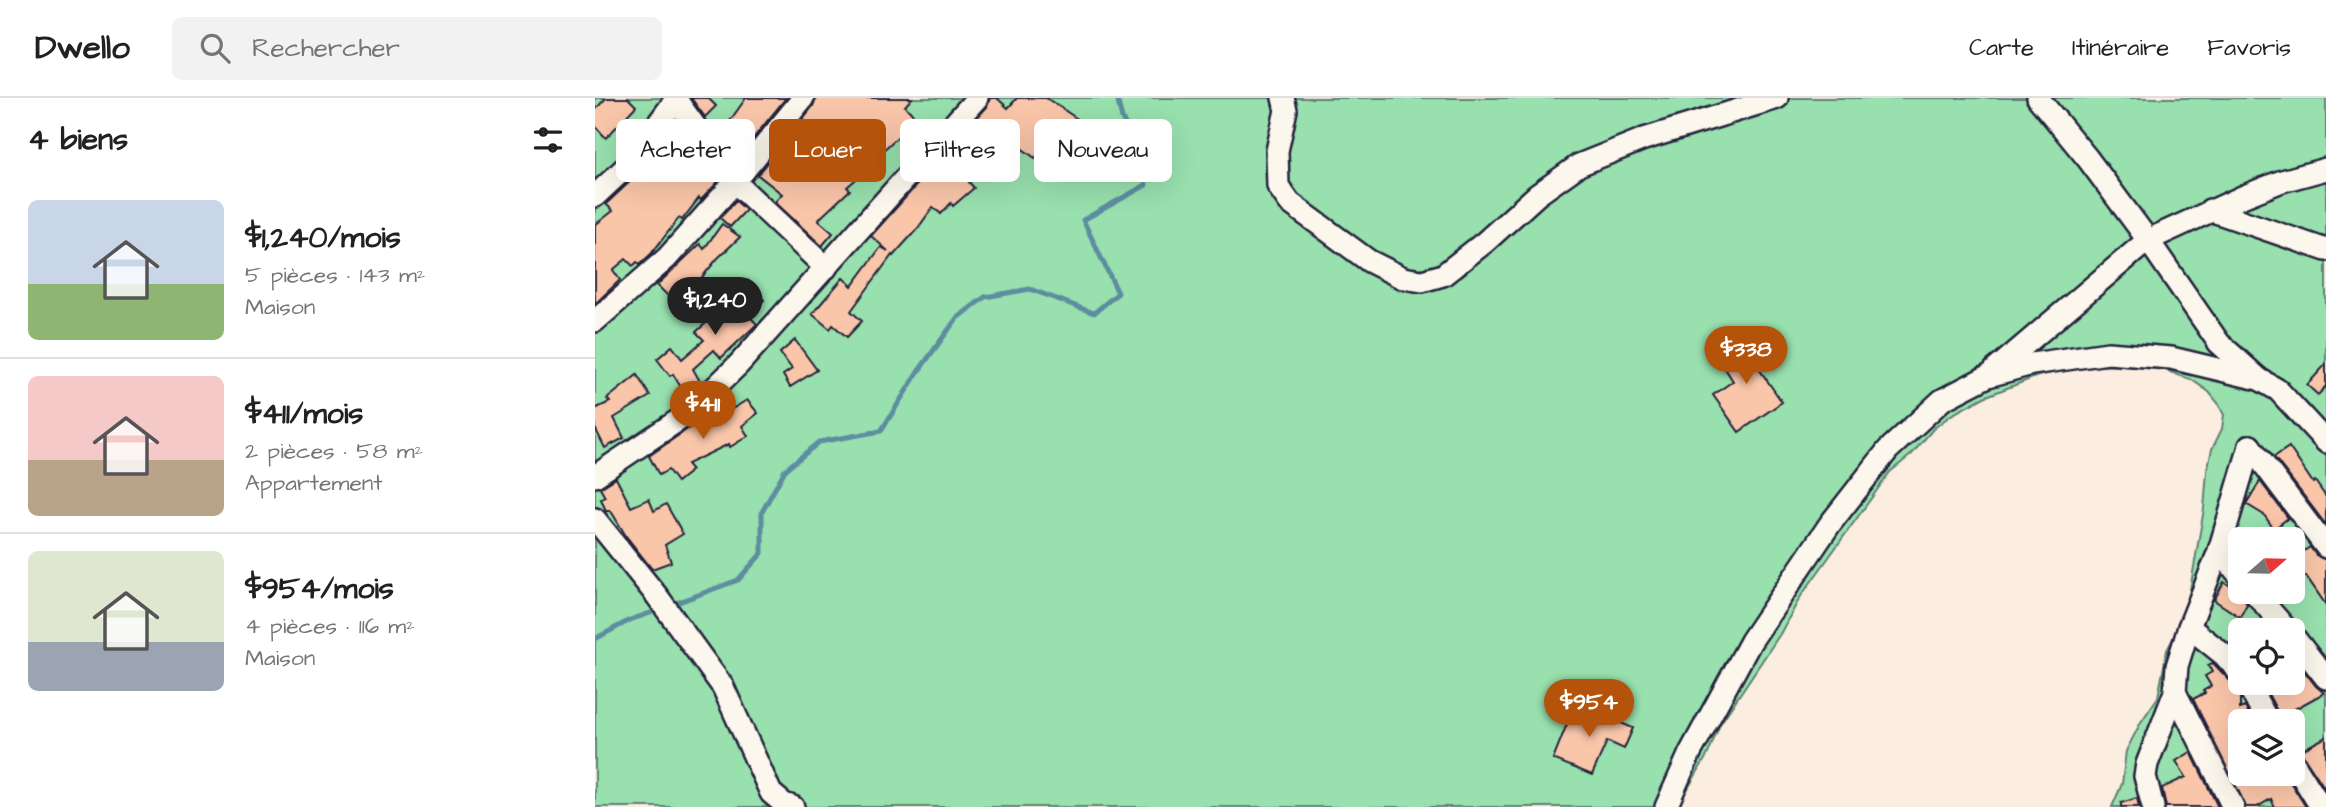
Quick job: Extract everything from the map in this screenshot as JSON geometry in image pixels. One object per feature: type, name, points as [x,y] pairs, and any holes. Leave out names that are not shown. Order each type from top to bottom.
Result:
[{"type":"street","points":[[595,321],[667,258],[735,183],[803,98]]},
{"type":"street","points":[[595,476],[689,413],[739,364],[977,98]]},
{"type":"street","points":[[1283,98],[1286,110],[1277,151],[1278,186],[1290,203],[1369,261],[1403,278],[1422,281],[1443,275],[1486,242],[1537,195],[1579,164],[1644,139],[1777,98]]},
{"type":"street","points":[[2038,98],[2088,159],[2148,240],[2219,343],[2259,379],[2278,390],[2326,442]]},
{"type":"street","points":[[595,196],[626,167],[676,99],[735,183],[826,268]]},
{"type":"street","points":[[1988,376],[2148,240],[2210,210],[2283,181],[2326,169]]},
{"type":"street","points":[[2210,210],[2326,250]]},
{"type":"street","points":[[1666,807],[1691,753],[1751,641],[1830,524],[1888,450],[1942,400],[1988,376],[2032,364],[2108,353],[2171,358],[2259,379]]},
{"type":"street","points":[[2153,807],[2145,776],[2175,692],[2177,666],[2189,627],[2219,551],[2250,446],[2326,547]]},
{"type":"street","points":[[595,522],[667,609],[723,687],[771,793],[784,804],[793,807]]},
{"type":"street","points":[[2219,551],[2228,562]]},
{"type":"street","points":[[2264,604],[2276,618]]},
{"type":"street","points":[[2189,627],[2228,660]]},
{"type":"street","points":[[2305,651],[2326,678]]},
{"type":"street","points":[[2175,692],[2232,807]]},
{"type":"street","points":[[2305,781],[2321,807]]},
{"type":"green space","points":[[595,98],[2326,98],[2326,807],[2112,807],[2122,784],[2126,751],[2158,697],[2167,650],[2178,629],[2189,596],[2204,509],[2207,471],[2212,449],[2222,429],[2224,415],[2209,392],[2192,380],[2165,370],[2121,365],[2078,367],[2038,376],[1984,397],[1951,415],[1933,429],[1912,454],[1890,472],[1801,596],[1780,634],[1720,724],[1708,754],[1677,807],[595,807]]},
{"type":"building","points":[[606,98],[628,98],[636,106],[624,119],[616,119],[616,127],[606,138],[595,126],[595,110]]},
{"type":"building","points":[[691,98],[708,98],[716,106],[705,117]]},
{"type":"building","points":[[746,98],[786,98],[755,136],[755,119],[731,119]]},
{"type":"building","points":[[816,98],[912,98],[905,106],[917,119],[900,119],[900,135],[886,148],[886,119],[803,119]]},
{"type":"building","points":[[990,98],[997,98],[1008,108],[1017,98],[1046,98],[1078,119],[1034,119],[1034,157],[1020,147],[1020,119],[976,119],[987,107]]},
{"type":"building","points":[[769,161],[769,182],[853,182],[847,187],[850,190],[818,220],[833,233],[822,246],[775,202],[782,194],[758,175]]},
{"type":"building","points":[[630,182],[717,182],[701,200],[699,198],[682,220],[679,218],[639,265],[637,262],[633,266],[626,259],[613,270],[620,280],[595,304],[595,225],[613,211],[606,204]]},
{"type":"building","points":[[919,182],[969,182],[974,188],[953,206],[951,203],[941,214],[933,207],[918,228],[892,255],[851,311],[862,321],[847,337],[833,325],[830,329],[812,314],[843,278],[852,286],[881,247],[888,251],[871,236]]},
{"type":"building","points":[[736,201],[746,210],[730,227],[720,218]]},
{"type":"building","points":[[722,224],[740,237],[717,259],[680,304],[670,298],[657,285],[700,244],[704,249]]},
{"type":"building","points":[[748,281],[764,300],[749,316],[757,324],[721,358],[714,350],[693,369],[701,383],[685,394],[673,374],[670,376],[657,359],[672,346],[682,359],[704,340],[696,332],[737,295]]},
{"type":"building","points":[[1753,336],[1765,356],[1755,363],[1782,402],[1739,432],[1713,395],[1733,381],[1718,357]]},
{"type":"building","points":[[795,340],[817,370],[790,387],[783,375],[792,369],[780,353]]},
{"type":"building","points":[[2326,364],[2326,386],[2318,395],[2307,385]]},
{"type":"building","points":[[637,375],[650,396],[614,418],[624,438],[605,448],[595,428],[595,409],[610,402],[607,399]]},
{"type":"building","points":[[747,400],[758,413],[742,426],[748,436],[730,447],[729,444],[687,464],[692,470],[677,482],[668,470],[659,475],[649,456],[699,421],[702,427]]},
{"type":"building","points":[[2289,447],[2313,483],[2315,481],[2326,497],[2326,525],[2274,457]]},
{"type":"building","points":[[616,478],[631,507],[649,499],[654,511],[666,504],[683,534],[665,545],[671,562],[652,569],[626,536],[611,511],[606,511],[601,499],[605,497],[600,488]]},
{"type":"building","points":[[2260,481],[2288,518],[2273,527],[2264,515],[2246,504]]},
{"type":"building","points":[[2310,547],[2316,555],[2326,560],[2326,605],[2306,576],[2305,550]]},
{"type":"building","points":[[2224,582],[2228,584],[2228,604],[2247,604],[2240,617],[2214,600]]},
{"type":"building","points":[[2213,663],[2228,679],[2228,695],[2238,695],[2240,698],[2240,709],[2228,709],[2228,770],[2193,699],[2205,693],[2203,691],[2211,686],[2205,676],[2212,672],[2208,665]]},
{"type":"building","points":[[2305,672],[2324,693],[2295,709],[2276,709],[2269,695],[2305,695]]},
{"type":"building","points":[[1575,704],[1633,728],[1624,749],[1607,741],[1592,775],[1553,759]]},
{"type":"building","points":[[2326,737],[2326,790],[2305,758],[2305,748]]},
{"type":"building","points":[[2191,752],[2218,807],[2166,807],[2162,788],[2186,777],[2176,761]]},
{"type":"building","points":[[2236,786],[2293,786],[2306,807],[2275,807],[2271,799],[2257,807],[2246,807]]},
{"type":"building","points":[[2137,798],[2139,807],[2121,807],[2121,803]]},
{"type":"waterway","points":[[671,605],[738,580],[762,553],[762,512],[785,470],[819,442],[881,431],[918,372],[957,318],[985,297],[1030,289],[1094,313],[1118,293],[1083,220],[1146,185],[1142,150],[1122,119],[1117,98]]},
{"type":"waterway","points":[[595,639],[630,620],[659,610]]}]
